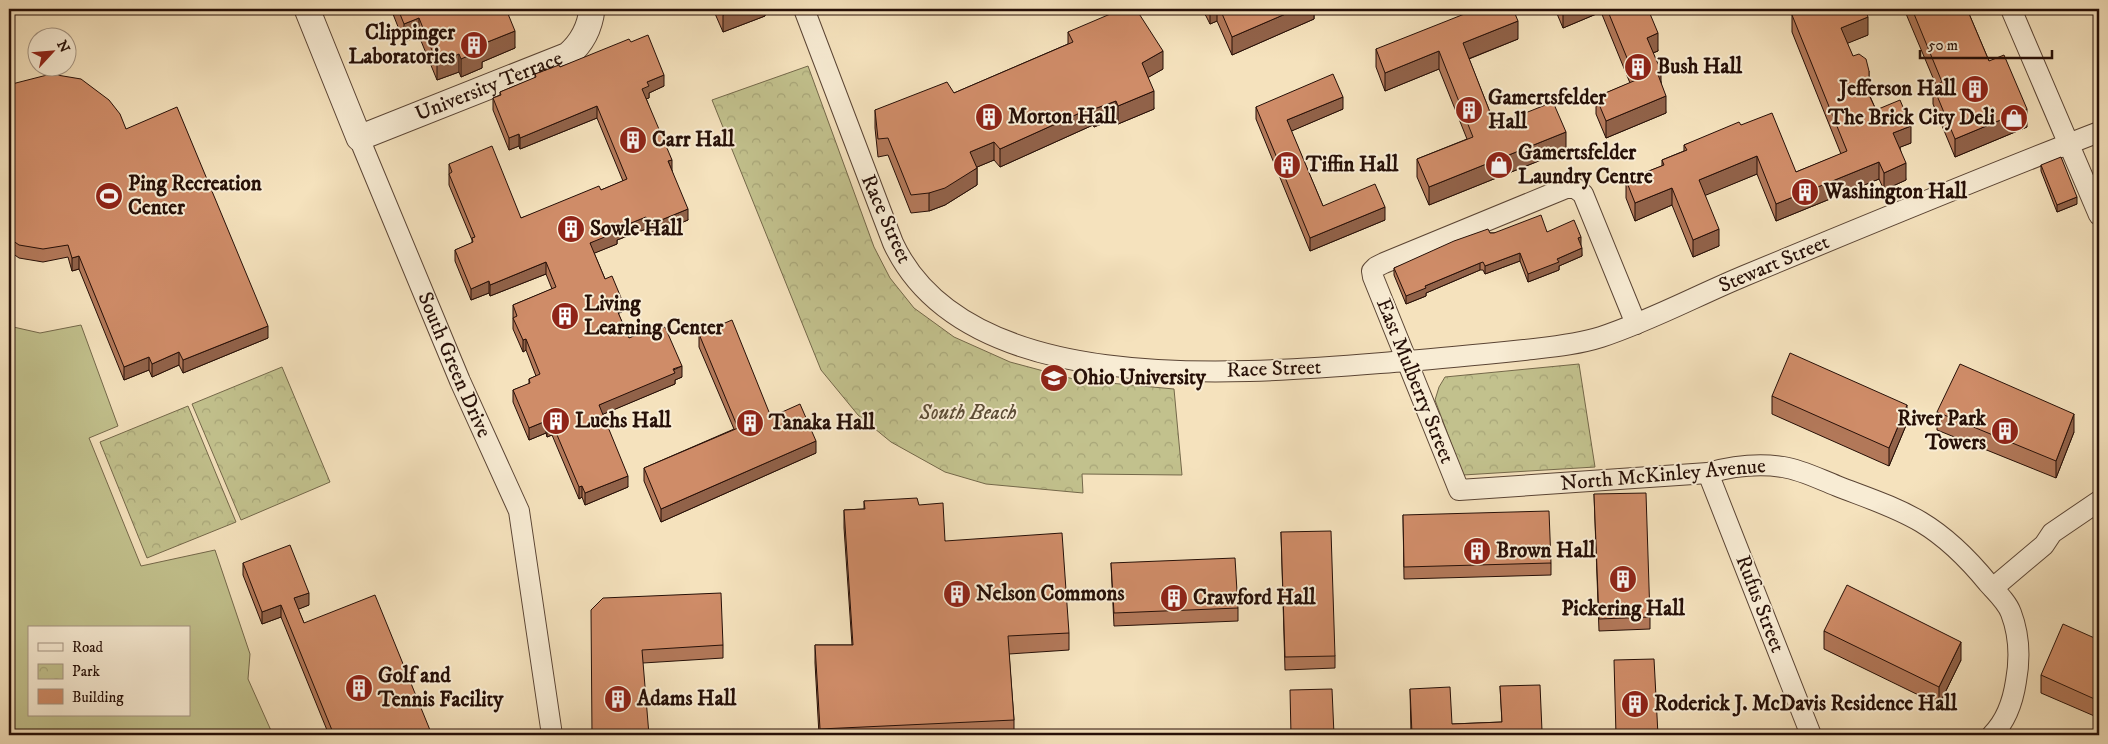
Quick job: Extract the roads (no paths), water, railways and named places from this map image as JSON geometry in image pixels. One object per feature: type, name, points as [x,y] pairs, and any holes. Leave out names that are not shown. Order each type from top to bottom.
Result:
[{"type":"street","name":"South Green Drive","points":[[307,9],[460,381],[519,511],[552,735]]},
{"type":"street","name":"University Terrace","points":[[359,138],[568,55],[583,38],[591,19],[592,9]]},
{"type":"street","name":"Race Street","points":[[804,9],[844,118],[900,257],[916,281],[927,293],[969,323],[1018,345],[1057,356],[1099,365],[1153,370],[1300,370],[1440,358]]},
{"type":"street","points":[[2011,9],[2099,215]]},
{"type":"street","name":"Stewart Street","points":[[1440,358],[1598,338],[1636,324],[1742,277],[2099,132]]},
{"type":"street","name":"East Mulberry Street","points":[[1459,490],[1373,277],[1372,271],[1376,267],[1566,188],[1575,188],[1583,194],[1636,324]]},
{"type":"street","name":"North McKinley Avenue","points":[[1459,490],[1708,473],[1742,465],[1780,466],[1799,470],[1878,501],[1933,530],[1969,562],[1993,588],[2011,612],[2017,638],[2018,663],[2015,691],[2009,710],[1992,735]]},
{"type":"street","name":"Rufus Street","points":[[1708,473],[1811,735]]},
{"type":"street","points":[[1993,588],[2044,544],[2052,533],[2099,501]]},
{"type":"place","name":"Clippinger Laboratories","points":[[474,45]]},
{"type":"place","name":"Bush Hall","points":[[1638,67]]},
{"type":"place","name":"Jefferson Hall","points":[[1975,89]]},
{"type":"place","name":"Gamertsfelder Hall","points":[[1469,110]]},
{"type":"place","name":"Morton Hall","points":[[989,117]]},
{"type":"place","name":"The Brick City Deli","points":[[2014,118]]},
{"type":"place","name":"Carr Hall","points":[[633,140]]},
{"type":"place","name":"Tiffin Hall","points":[[1287,165]]},
{"type":"place","name":"Gamertsfelder Laundry Centre","points":[[1499,165]]},
{"type":"place","name":"Washington Hall","points":[[1805,192]]},
{"type":"place","name":"Ping Recreation Center","points":[[109,196]]},
{"type":"place","name":"Sowle Hall","points":[[571,229]]},
{"type":"place","name":"Living Learning Center","points":[[565,316]]},
{"type":"place","name":"Ohio University","points":[[1054,378]]},
{"type":"place","name":"Luchs Hall","points":[[556,421]]},
{"type":"place","name":"Tanaka Hall","points":[[750,423]]},
{"type":"place","name":"River Park Towers","points":[[2005,431]]},
{"type":"place","name":"Brown Hall","points":[[1477,551]]},
{"type":"place","name":"Pickering Hall","points":[[1623,579]]},
{"type":"place","name":"Nelson Commons","points":[[957,594]]},
{"type":"place","name":"Crawford Hall","points":[[1174,598]]},
{"type":"place","name":"Golf and Tennis Facility","points":[[359,688]]},
{"type":"place","name":"Adams Hall","points":[[618,699]]},
{"type":"place","name":"Roderick J. McDavis Residence Hall","points":[[1635,704]]},
{"type":"park label","name":"South Beach","points":[[968,413]]}]
